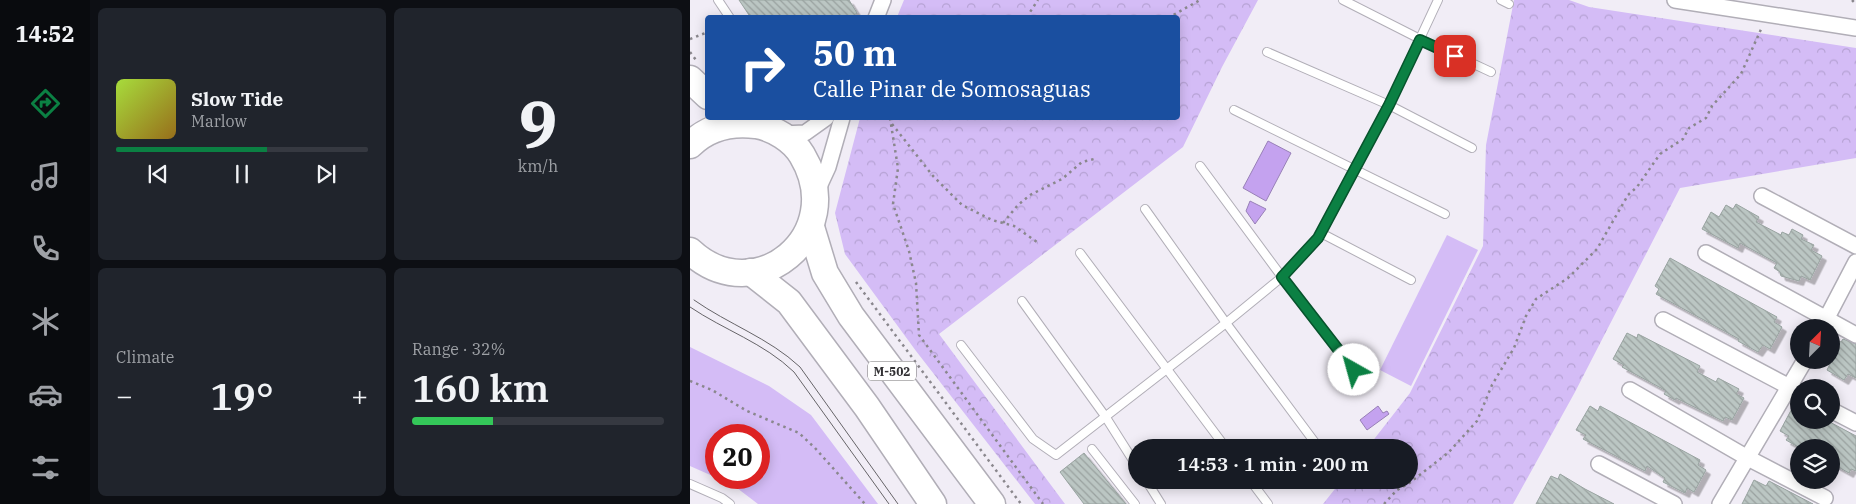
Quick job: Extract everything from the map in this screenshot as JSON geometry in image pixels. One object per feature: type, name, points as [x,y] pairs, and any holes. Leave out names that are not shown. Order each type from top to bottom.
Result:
[{"type":"highway","points":[[690,79],[705,93]]},
{"type":"highway","name":"M-502","points":[[690,145],[698,138],[718,127],[738,120],[762,126],[781,134],[799,150],[811,170],[816,193],[816,210],[811,227],[801,244],[787,258],[770,267],[751,272],[733,272],[715,268],[693,256]]},
{"type":"highway","name":"M-502","points":[[811,227],[825,273],[851,316],[992,504]]},
{"type":"highway","name":"M-502","points":[[751,272],[789,302],[867,407],[933,504]]},
{"type":"highway","name":"M-502","points":[[867,407],[946,504]]},
{"type":"street","points":[[877,15],[883,0]]},
{"type":"street","points":[[1675,0],[1856,28]]},
{"type":"street","points":[[781,134],[805,133],[823,120]]},
{"type":"street","points":[[816,193],[828,167],[841,120]]},
{"type":"street","points":[[1762,196],[1856,246]]},
{"type":"street","points":[[1706,253],[1816,319]]},
{"type":"street","points":[[1827,319],[1856,262]]},
{"type":"street","points":[[1663,320],[1790,388]]},
{"type":"street","points":[[1840,330],[1856,335]]},
{"type":"street","points":[[1630,390],[1746,457],[1825,498]]},
{"type":"street","points":[[1720,504],[1746,457],[1790,396]]},
{"type":"street","points":[[1840,415],[1856,423]]},
{"type":"street","points":[[1599,464],[1674,504]]},
{"type":"lane","points":[[718,0],[728,15]]},
{"type":"lane","points":[[1343,0],[1420,40],[1491,72]]},
{"type":"lane","points":[[961,346],[1034,439],[1056,455],[1226,324],[1282,277],[1321,233],[1389,105],[1438,0]]},
{"type":"lane","points":[[1267,52],[1389,105],[1472,148]]},
{"type":"lane","points":[[1234,110],[1445,214]]},
{"type":"lane","points":[[1200,166],[1282,277],[1366,385]]},
{"type":"lane","points":[[1145,209],[1226,324],[1312,439]]},
{"type":"lane","points":[[1321,233],[1411,280]]},
{"type":"lane","points":[[1080,253],[1219,439]]},
{"type":"lane","points":[[1022,301],[1105,416],[1128,452]]},
{"type":"lane","points":[[1092,449],[1135,504]]},
{"type":"lane","points":[[690,484],[722,498],[730,504]]},
{"type":"lane","points":[[1152,489],[1162,504]]},
{"type":"lane","points":[[1257,489],[1268,504]]},
{"type":"path","points":[[1030,15],[1038,0]]},
{"type":"path","points":[[1173,15],[1200,0]]},
{"type":"path","points":[[1852,0],[1856,4]]},
{"type":"path","points":[[1384,504],[1397,490],[1414,480],[1448,453],[1477,421],[1492,385],[1514,348],[1526,316],[1536,299],[1568,278],[1597,249],[1628,195],[1637,186],[1642,175],[1660,154],[1683,139],[1689,128],[1706,118],[1712,106],[1741,74],[1761,32],[1766,14]]},
{"type":"path","points":[[690,39],[705,33]]},
{"type":"path","points":[[890,120],[898,168],[894,204],[916,283],[919,336],[1043,504]]},
{"type":"path","points":[[891,123],[933,176],[962,205],[1003,224],[1014,226],[1037,242]]},
{"type":"path","points":[[1003,224],[1030,195],[1062,179],[1082,162],[1094,159]]},
{"type":"path","points":[[852,276],[1021,504]]},
{"type":"path","points":[[690,381],[712,390],[747,411],[799,433],[815,448],[865,504]]},
{"type":"green space","points":[[904,0],[1258,0],[1222,67],[1183,147],[939,334],[1065,504],[1035,504],[916,351],[845,254],[835,213],[859,120],[1180,120],[1180,15],[898,15]]},
{"type":"green space","points":[[1514,0],[1569,0],[1589,7],[1856,48],[1856,158],[1680,188],[1575,392],[1513,504],[1323,504],[1335,489],[1418,489],[1418,439],[1374,439],[1410,393],[1483,246],[1486,145]]},
{"type":"green space","points":[[1447,235],[1478,250],[1411,386],[1380,370]]},
{"type":"green space","points":[[690,347],[769,386],[811,415],[878,504],[758,504],[738,489],[770,489],[770,424],[705,424],[705,472],[690,466]]},
{"type":"shaded area","points":[[1268,141],[1291,153],[1266,201],[1243,188]]},
{"type":"shaded area","points":[[1250,201],[1266,209],[1255,224],[1246,211]]},
{"type":"shaded area","points":[[1378,406],[1383,413],[1387,411],[1389,414],[1367,430],[1360,420]]},
{"type":"building","points":[[739,0],[849,0],[857,13],[854,15],[749,15]]},
{"type":"building","points":[[1736,204],[1759,217],[1756,222],[1781,235],[1782,232],[1789,235],[1792,229],[1803,235],[1801,239],[1814,245],[1811,250],[1822,256],[1810,280],[1801,276],[1799,281],[1781,276],[1780,272],[1774,268],[1777,263],[1740,243],[1738,248],[1702,229],[1711,212],[1719,217],[1726,205],[1733,209]]},
{"type":"building","points":[[1670,258],[1777,317],[1774,322],[1782,327],[1770,349],[1763,345],[1758,352],[1738,341],[1739,339],[1656,294],[1659,289],[1655,286]]},
{"type":"building","points":[[1627,333],[1637,338],[1638,334],[1700,366],[1697,372],[1716,382],[1718,378],[1739,389],[1736,394],[1744,398],[1732,420],[1725,417],[1723,421],[1676,398],[1675,400],[1664,394],[1666,391],[1622,367],[1624,365],[1613,359]]},
{"type":"building","points":[[1843,339],[1856,344],[1856,378],[1848,374],[1844,380],[1827,370],[1840,369],[1840,342]]},
{"type":"building","points":[[1590,406],[1598,411],[1600,406],[1700,460],[1698,465],[1706,470],[1694,492],[1687,488],[1685,493],[1663,482],[1665,478],[1647,466],[1645,471],[1583,439],[1586,435],[1576,430]]},
{"type":"building","points":[[1790,412],[1790,429],[1840,429],[1840,427],[1856,436],[1856,471],[1851,469],[1849,473],[1840,468],[1840,439],[1790,439],[1790,442],[1786,440],[1789,436],[1780,431]]},
{"type":"building","points":[[1084,453],[1126,504],[1084,504],[1060,472]]},
{"type":"building","points":[[1560,474],[1614,504],[1536,504],[1551,476],[1558,479]]},
{"type":"building","points":[[1754,480],[1766,486],[1769,481],[1813,504],[1742,504]]},
{"type":"tram line","points":[[694,300],[762,339],[800,367],[898,504]]},
{"type":"tram line","points":[[690,307],[770,353],[794,372],[889,504]]},
{"type":"route","points":[[1354,370],[1282,277],[1318,238],[1389,105],[1420,40],[1455,56]]}]
